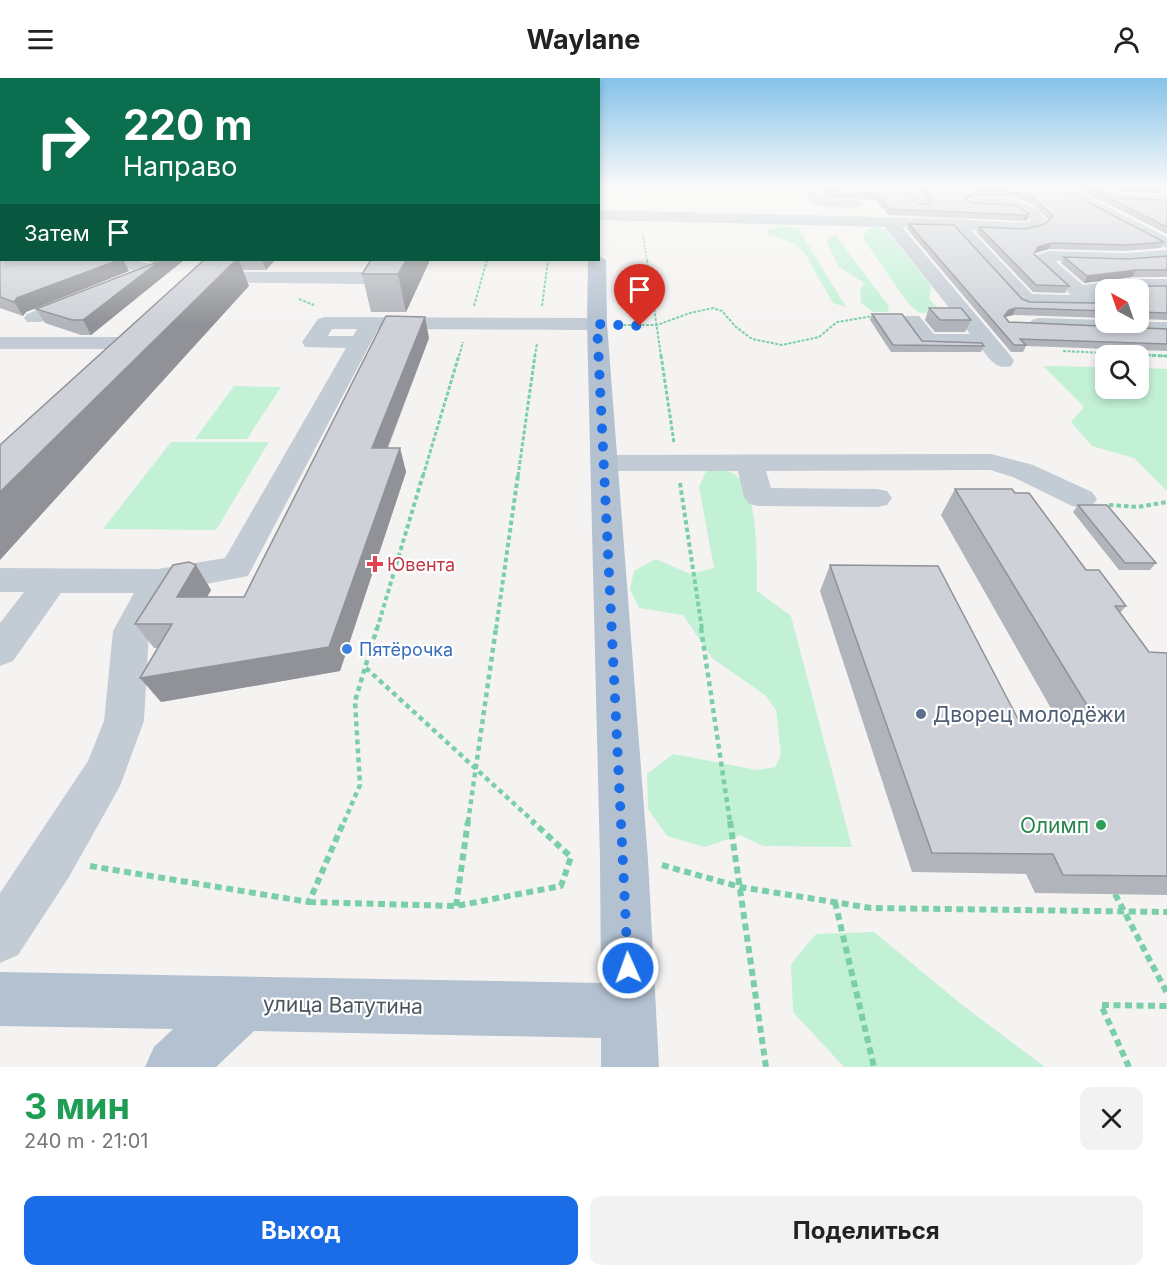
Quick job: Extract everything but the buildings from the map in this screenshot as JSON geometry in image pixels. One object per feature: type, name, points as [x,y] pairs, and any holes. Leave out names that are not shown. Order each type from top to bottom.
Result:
[{"type":"main road","points":[[597,261],[597,324],[624,860],[630,1067]]},
{"type":"main road","name":"улица Ватутина","points":[[0,999],[629,1011]]},
{"type":"main road","points":[[174,1067],[243,1004]]},
{"type":"lane","points":[[897,232],[1003,361]]},
{"type":"lane","points":[[965,232],[1027,300],[1091,298],[1132,285],[1167,285]]},
{"type":"lane","points":[[1145,232],[1167,244]]},
{"type":"lane","points":[[1091,298],[1042,259],[1049,256],[1125,258],[1167,255]]},
{"type":"lane","points":[[122,261],[190,270],[366,278]]},
{"type":"lane","points":[[0,580],[158,581],[236,568],[359,319],[366,278],[376,261]]},
{"type":"lane","points":[[183,295],[190,270]]},
{"type":"lane","points":[[34,318],[190,270]]},
{"type":"lane","points":[[1149,303],[1167,304]]},
{"type":"lane","points":[[359,319],[468,324],[597,324]]},
{"type":"lane","points":[[912,320],[928,340],[986,341]]},
{"type":"lane","points":[[1013,323],[1167,328]]},
{"type":"lane","points":[[0,343],[141,335],[108,366]]},
{"type":"lane","points":[[604,463],[991,462],[1023,471],[1082,499]]},
{"type":"lane","points":[[750,464],[759,497],[877,498]]},
{"type":"lane","points":[[0,651],[51,580]]},
{"type":"lane","points":[[0,937],[52,860],[109,761],[124,721],[131,631],[158,581]]},
{"type":"path","points":[[643,232],[766,1067]]},
{"type":"path","points":[[309,902],[360,785],[355,701],[487,261]]},
{"type":"path","points":[[456,906],[548,261]]},
{"type":"path","points":[[597,324],[657,325],[690,313],[713,308],[722,311],[736,327],[752,339],[782,345],[819,337],[837,322],[853,318],[873,316],[912,320]]},
{"type":"path","points":[[1063,351],[1167,356]]},
{"type":"path","points":[[1082,499],[1119,508],[1147,507],[1167,502]]},
{"type":"path","points":[[52,860],[309,902],[456,906],[561,886],[571,856],[365,668]]},
{"type":"path","points":[[649,861],[740,887],[871,908],[1167,912]]},
{"type":"path","points":[[1115,894],[1167,993]]},
{"type":"path","points":[[835,902],[874,1067]]},
{"type":"path","points":[[1129,1067],[1101,1005],[1167,1006]]},
{"type":"green space","points":[[768,232],[801,232],[846,307],[833,303],[805,254],[794,243],[768,235]]},
{"type":"green space","points":[[866,232],[888,232],[931,286],[929,299],[940,310],[935,315],[918,312],[907,302],[863,238]]},
{"type":"green space","points":[[836,236],[889,306],[887,312],[873,312],[861,303],[860,290],[864,283],[838,266],[827,242],[830,237]]},
{"type":"green space","points":[[1043,366],[1095,367],[1095,399],[1149,399],[1149,368],[1167,369],[1167,491],[1134,458],[1092,446],[1071,422],[1084,407]]},
{"type":"green space","points":[[234,386],[281,387],[247,439],[195,439]]},
{"type":"green space","points":[[171,442],[269,442],[216,530],[103,529]]},
{"type":"green space","points":[[706,471],[730,472],[740,479],[747,491],[755,525],[757,591],[791,616],[852,847],[763,846],[740,835],[705,847],[667,836],[648,809],[647,774],[673,754],[757,770],[775,767],[781,755],[776,710],[766,696],[712,658],[683,615],[639,608],[630,589],[634,571],[656,559],[690,574],[714,568],[699,487]]},
{"type":"green space","points":[[874,932],[961,1004],[1045,1067],[844,1067],[793,1012],[791,964],[816,934]]},
{"type":"place","name":"Ювента","points":[[375,564]]},
{"type":"place","name":"Пятёрочка","points":[[347,649]]},
{"type":"place","name":"Дворец молодёжи","points":[[921,714]]},
{"type":"place","name":"Олимп","points":[[1101,825]]},
{"type":"route","points":[[628,968],[597,324],[640,326]]}]
